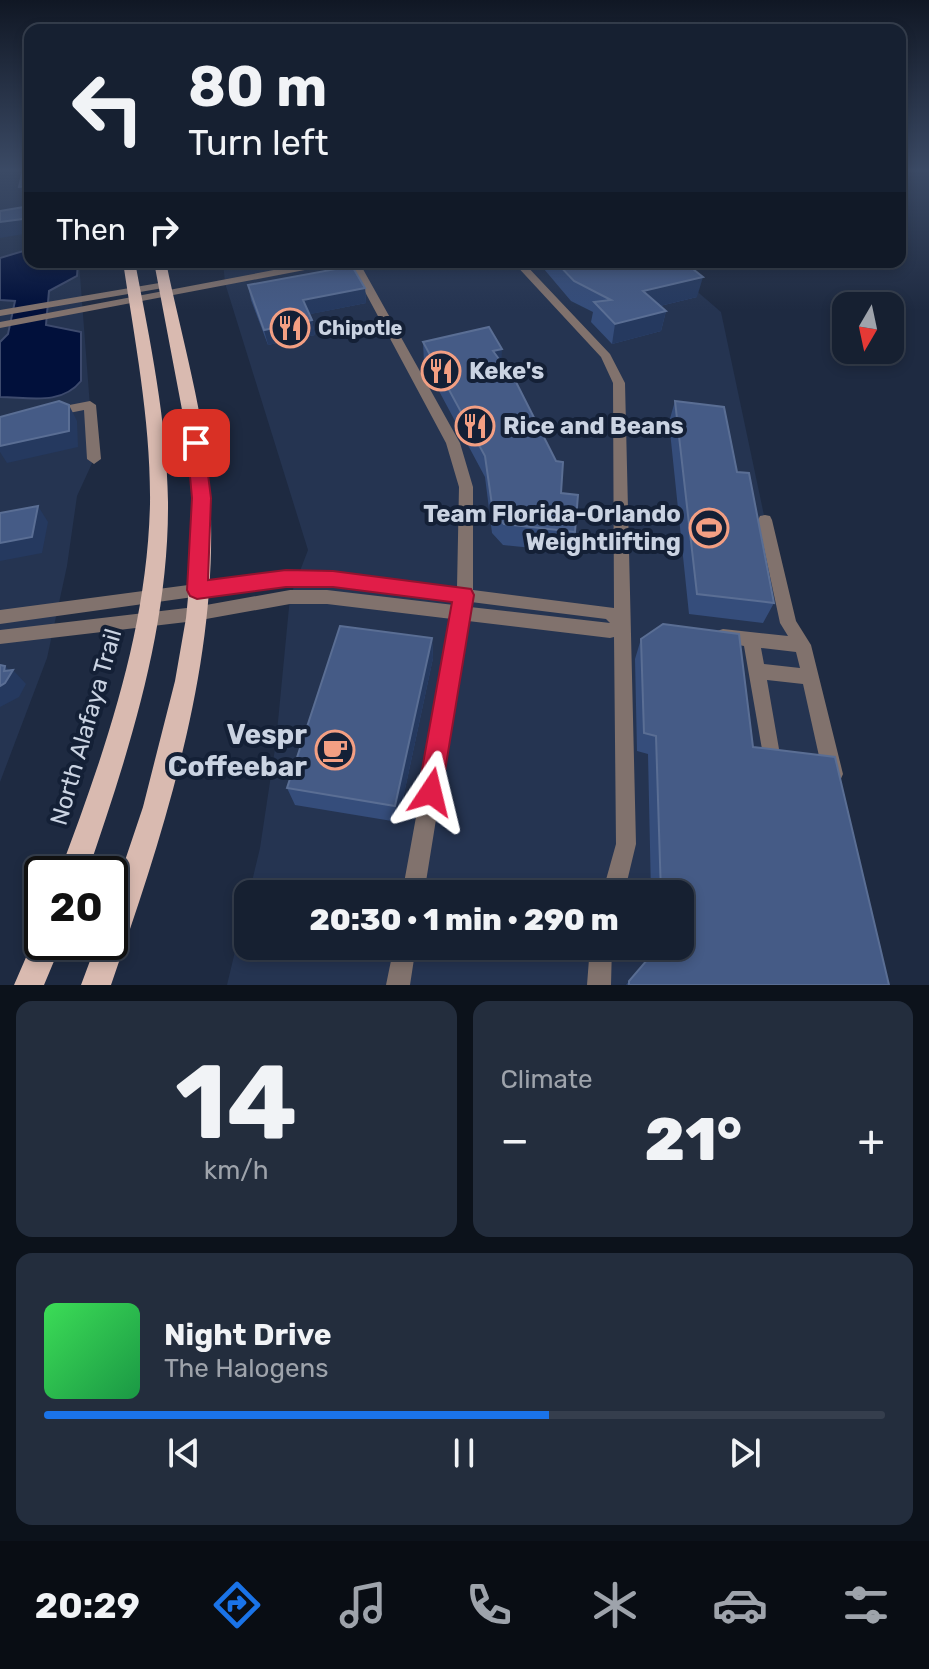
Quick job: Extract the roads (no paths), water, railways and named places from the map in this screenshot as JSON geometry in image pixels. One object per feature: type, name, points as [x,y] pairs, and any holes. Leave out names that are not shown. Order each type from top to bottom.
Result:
[{"type":"main road","name":"North Alafaya Trail","points":[[79,856],[121,732],[149,607],[158,546],[158,467],[130,268]]},
{"type":"main road","points":[[96,985],[142,851],[175,732],[196,602],[201,544],[199,461],[161,268]]},
{"type":"main road","points":[[29,985],[39,960]]},
{"type":"street","points":[[165,290],[266,268]]},
{"type":"street","points":[[0,313],[73,305],[295,268]]},
{"type":"street","points":[[357,268],[453,443],[466,487],[464,595],[415,880]]},
{"type":"street","points":[[524,268],[606,356],[619,383],[626,844],[617,880]]},
{"type":"street","points":[[0,325],[73,305]]},
{"type":"street","points":[[40,416],[90,405],[94,459]]},
{"type":"street","points":[[765,520],[788,623],[803,645],[837,793]]},
{"type":"street","points":[[0,637],[149,607],[196,602],[286,578],[333,579],[610,613],[624,625]]},
{"type":"street","points":[[0,617],[196,602],[314,597],[610,631],[624,625]]},
{"type":"street","points":[[707,634],[803,645]]},
{"type":"street","points":[[751,639],[770,749]]},
{"type":"street","points":[[757,671],[810,677]]},
{"type":"street","points":[[398,985],[402,960]]},
{"type":"street","points":[[599,985],[600,960]]},
{"type":"place","name":"Chipotle","points":[[290,328]]},
{"type":"place","name":"Keke's","points":[[441,371]]},
{"type":"place","name":"Rice and Beans","points":[[475,426]]},
{"type":"place","name":"Team Florida-Orlando Weightlifting","points":[[709,528]]},
{"type":"place","name":"Vespr Coffeebar","points":[[335,750]]}]
